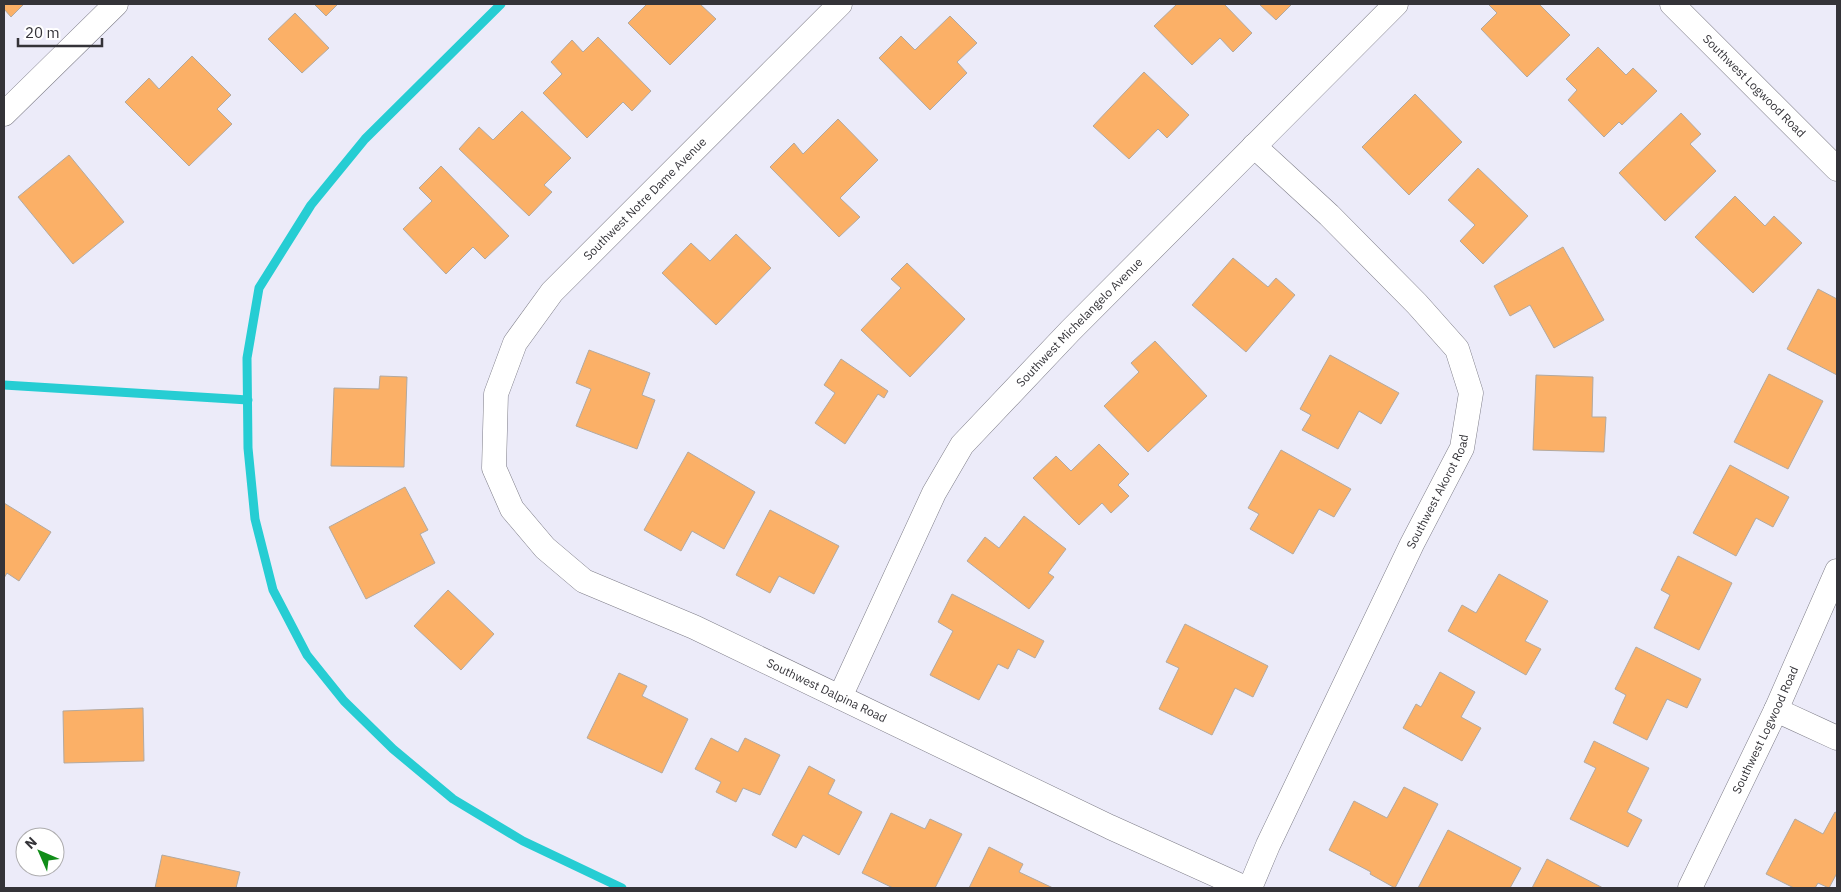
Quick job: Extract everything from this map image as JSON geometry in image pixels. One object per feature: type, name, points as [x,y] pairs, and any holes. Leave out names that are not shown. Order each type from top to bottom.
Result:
[{"type":"street","points":[[4,114],[116,4]]},
{"type":"street","name":"Southwest Notre Dame Avenue","points":[[495,421],[496,394],[515,343],[552,292],[840,4]]},
{"type":"street","name":"Southwest Michelangelo Avenue","points":[[840,697],[934,493],[962,445],[1070,331],[1396,4]]},
{"type":"street","name":"Southwest Logwood Road","points":[[1672,4],[1837,169]]},
{"type":"street","name":"Southwest Akorot Road","points":[[1250,888],[1268,845],[1412,544],[1462,448],[1471,393],[1457,349],[1417,304],[1329,216],[1254,146]]},
{"type":"street","name":"Southwest Dalpina Road","points":[[495,421],[494,468],[512,509],[545,548],[584,581],[694,628],[1110,827],[1245,888]]},
{"type":"street","name":"Southwest Logwood Road","points":[[1690,888],[1776,710],[1837,571]]},
{"type":"street","points":[[1776,710],[1837,738]]},
{"type":"building","points":[[4,4],[24,4],[11,17],[4,9]]},
{"type":"building","points":[[314,4],[338,4],[326,16]]},
{"type":"building","points":[[647,4],[700,4],[716,19],[670,65],[628,23]]},
{"type":"building","points":[[1177,4],[1224,4],[1252,33],[1233,52],[1220,38],[1192,65],[1154,26]]},
{"type":"building","points":[[1259,4],[1292,4],[1276,20]]},
{"type":"building","points":[[1488,4],[1539,4],[1570,35],[1527,77],[1481,29],[1497,13]]},
{"type":"building","points":[[295,13],[329,48],[302,73],[268,39]]},
{"type":"building","points":[[950,16],[977,43],[957,62],[967,73],[930,110],[879,58],[901,36],[915,50]]},
{"type":"building","points":[[598,37],[651,91],[632,111],[623,102],[587,138],[543,93],[562,74],[551,62],[572,40],[583,52]]},
{"type":"building","points":[[1598,47],[1626,75],[1633,68],[1657,91],[1622,125],[1619,122],[1604,137],[1568,100],[1577,90],[1566,79]]},
{"type":"building","points":[[192,56],[231,95],[217,109],[232,124],[189,166],[125,102],[149,78],[159,89]]},
{"type":"building","points":[[1144,72],[1189,115],[1167,138],[1158,129],[1129,159],[1093,126]]},
{"type":"building","points":[[1415,94],[1462,142],[1409,195],[1362,147]]},
{"type":"building","points":[[522,111],[571,158],[544,185],[552,192],[529,216],[459,149],[479,127],[493,140]]},
{"type":"building","points":[[1681,113],[1701,134],[1690,144],[1716,171],[1665,221],[1619,173]]},
{"type":"building","points":[[838,119],[878,160],[840,198],[860,217],[839,237],[770,167],[794,143],[803,154]]},
{"type":"building","points":[[69,155],[124,222],[73,264],[18,197]]},
{"type":"building","points":[[441,166],[509,236],[485,259],[473,247],[446,274],[403,229],[432,201],[419,188]]},
{"type":"building","points":[[1478,168],[1528,216],[1483,264],[1460,241],[1475,225],[1448,200]]},
{"type":"building","points":[[1735,196],[1765,226],[1774,216],[1802,243],[1753,293],[1695,237]]},
{"type":"building","points":[[736,234],[771,268],[716,325],[662,273],[691,243],[710,261]]},
{"type":"building","points":[[1563,247],[1604,320],[1554,348],[1530,305],[1510,316],[1494,286]]},
{"type":"building","points":[[1233,258],[1268,287],[1276,278],[1295,295],[1246,352],[1192,305]]},
{"type":"building","points":[[907,263],[965,319],[910,377],[861,330],[901,288],[891,279]]},
{"type":"building","points":[[1818,289],[1837,299],[1837,375],[1787,349]]},
{"type":"building","points":[[1155,341],[1207,396],[1148,452],[1104,406],[1139,372],[1131,363]]},
{"type":"building","points":[[589,350],[650,373],[642,395],[655,400],[637,449],[576,426],[591,389],[576,383]]},
{"type":"building","points":[[1330,355],[1399,393],[1381,424],[1359,411],[1338,449],[1302,430],[1311,415],[1300,409]]},
{"type":"building","points":[[841,359],[888,391],[884,398],[878,394],[845,444],[815,423],[835,393],[824,385]]},
{"type":"building","points":[[1769,374],[1823,401],[1788,469],[1734,442]]},
{"type":"building","points":[[1536,375],[1593,377],[1592,417],[1606,417],[1604,452],[1533,450]]},
{"type":"building","points":[[380,376],[407,377],[404,467],[331,466],[334,388],[379,389]]},
{"type":"building","points":[[1099,444],[1129,474],[1118,485],[1129,496],[1111,513],[1102,503],[1079,525],[1033,478],[1056,456],[1071,471]]},
{"type":"building","points":[[1281,450],[1351,489],[1334,517],[1319,509],[1293,554],[1250,529],[1259,514],[1248,508]]},
{"type":"building","points":[[688,452],[755,492],[724,549],[692,531],[681,551],[644,530]]},
{"type":"building","points":[[1730,465],[1789,497],[1773,527],[1756,518],[1736,556],[1693,533]]},
{"type":"building","points":[[405,487],[428,530],[420,534],[435,563],[366,599],[329,527]]},
{"type":"building","points":[[4,503],[51,532],[19,581],[7,573],[4,578]]},
{"type":"building","points":[[770,510],[839,546],[814,594],[779,576],[770,593],[736,575]]},
{"type":"building","points":[[1024,516],[1066,549],[1048,573],[1054,577],[1029,609],[967,561],[985,537],[999,548]]},
{"type":"building","points":[[1678,556],[1732,583],[1699,650],[1654,628],[1670,595],[1661,590]]},
{"type":"building","points":[[1499,574],[1548,601],[1525,641],[1541,649],[1526,675],[1448,631],[1462,605],[1476,613]]},
{"type":"building","points":[[448,590],[494,634],[461,670],[414,626]]},
{"type":"building","points":[[952,594],[1044,641],[1035,658],[1018,649],[1008,669],[998,664],[979,700],[930,675],[953,631],[938,622]]},
{"type":"building","points":[[1185,624],[1268,666],[1253,697],[1235,688],[1212,735],[1159,709],[1179,668],[1166,662]]},
{"type":"building","points":[[1636,647],[1701,679],[1687,708],[1667,699],[1647,740],[1613,723],[1626,695],[1615,689]]},
{"type":"building","points":[[1440,672],[1475,692],[1461,717],[1481,728],[1462,761],[1403,728],[1416,704],[1421,707]]},
{"type":"building","points":[[619,673],[647,686],[642,696],[688,719],[662,773],[587,738]]},
{"type":"building","points":[[143,708],[144,761],[64,763],[63,711]]},
{"type":"building","points":[[711,738],[738,752],[745,738],[780,755],[760,795],[743,788],[736,802],[716,792],[721,782],[695,769]]},
{"type":"building","points":[[1594,741],[1649,768],[1627,812],[1642,820],[1628,847],[1570,819],[1596,768],[1584,762]]},
{"type":"building","points":[[809,766],[835,780],[828,794],[862,812],[839,855],[803,835],[796,848],[772,835]]},
{"type":"building","points":[[1404,787],[1438,804],[1395,888],[1370,874],[1371,872],[1329,850],[1354,801],[1387,818]]},
{"type":"building","points":[[1835,812],[1837,813],[1837,873],[1829,888],[1818,883],[1815,888],[1794,888],[1766,874],[1795,819],[1823,834]]},
{"type":"building","points":[[891,813],[925,829],[930,819],[962,834],[935,888],[893,888],[862,873]]},
{"type":"building","points":[[1448,830],[1521,868],[1510,888],[1418,888]]},
{"type":"building","points":[[989,847],[1023,864],[1019,872],[1053,888],[969,888]]},
{"type":"building","points":[[162,855],[240,872],[236,888],[155,888]]},
{"type":"building","points":[[1547,859],[1603,888],[1532,888]]},
{"type":"waterway","points":[[501,4],[365,139],[311,205],[259,288],[247,358],[248,448],[255,519],[273,590],[307,655],[344,701],[393,749],[453,799],[523,841],[622,888]]},
{"type":"waterway","points":[[4,385],[248,400]]}]
